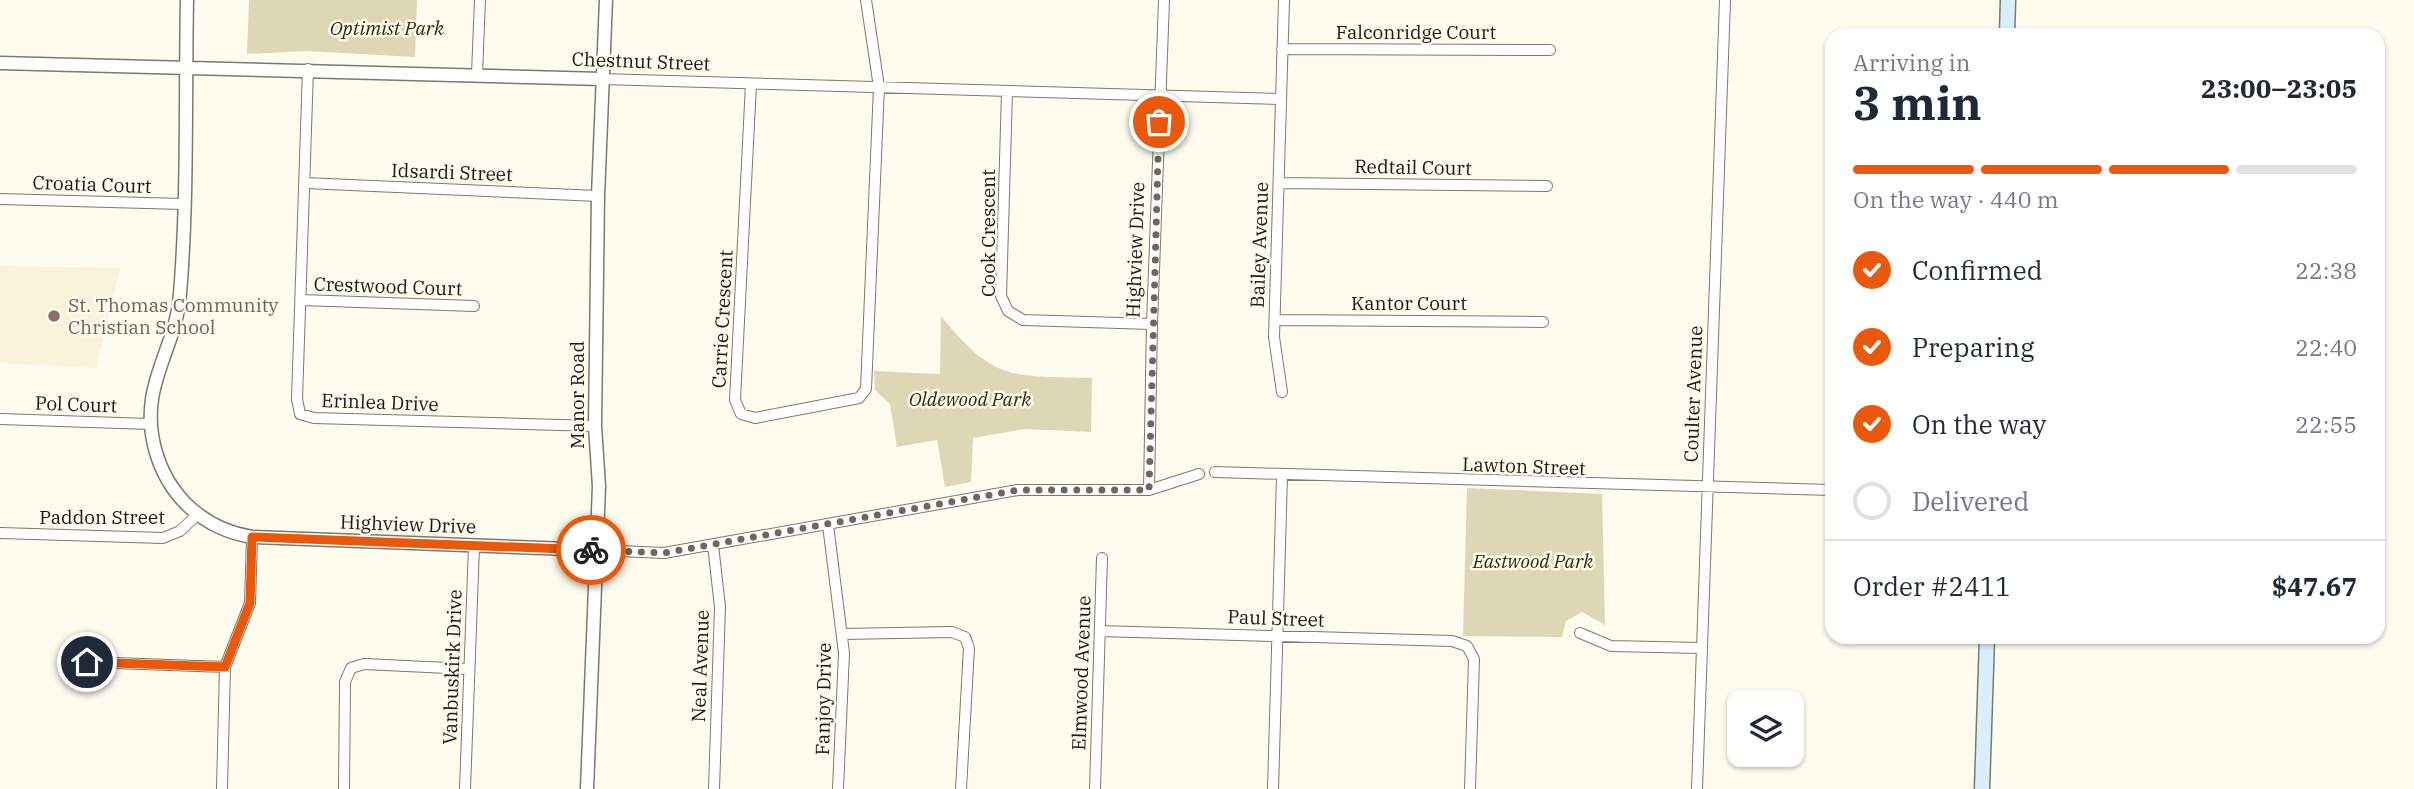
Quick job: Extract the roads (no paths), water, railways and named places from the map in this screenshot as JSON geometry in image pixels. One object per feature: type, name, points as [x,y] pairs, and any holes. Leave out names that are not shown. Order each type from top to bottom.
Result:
[{"type":"main road","points":[[2007,28],[2008,0]]},
{"type":"main road","points":[[1982,789],[1987,644]]},
{"type":"street","name":"Highview Drive","points":[[187,0],[179,303],[155,381],[150,424],[161,468],[171,485],[197,515],[216,527],[252,537],[664,553],[1018,490],[1149,490],[1199,474]]},
{"type":"street","points":[[477,74],[480,0]]},
{"type":"street","name":"Manor Road","points":[[587,789],[599,486],[595,426],[598,196],[606,0]]},
{"type":"street","points":[[866,0],[878,88]]},
{"type":"street","name":"Highview Drive","points":[[1149,490],[1164,0]]},
{"type":"street","points":[[1280,99],[1284,0]]},
{"type":"street","name":"Coulter Avenue","points":[[1697,789],[1725,0]]},
{"type":"street","name":"Falconridge Court","points":[[1282,48],[1550,50]]},
{"type":"street","name":"Chestnut Street","points":[[0,63],[308,69],[1280,99]]},
{"type":"street","name":"Erinlea Drive","points":[[308,69],[297,399],[300,414],[307,417],[595,426]]},
{"type":"street","name":"Carrie Crescent","points":[[751,84],[735,400],[741,414],[755,418],[859,398],[866,389],[878,88]]},
{"type":"street","name":"Cook Crescent","points":[[1007,92],[1002,296],[1008,311],[1023,320],[1152,324]]},
{"type":"street","name":"Bailey Avenue","points":[[1280,99],[1275,320],[1282,392]]},
{"type":"street","name":"Idsardi Street","points":[[305,183],[598,196]]},
{"type":"street","name":"Redtail Court","points":[[1279,183],[1547,186]]},
{"type":"street","name":"Croatia Court","points":[[0,198],[183,204]]},
{"type":"street","name":"Crestwood Court","points":[[301,300],[474,306]]},
{"type":"street","name":"Kantor Court","points":[[1275,320],[1543,322]]},
{"type":"street","name":"Pol Court","points":[[0,419],[150,424]]},
{"type":"street","name":"Lawton Street","points":[[1215,472],[1282,477],[1825,491]]},
{"type":"street","points":[[1273,789],[1282,477]]},
{"type":"street","name":"Paddon Street","points":[[0,533],[163,538],[173,536],[197,515]]},
{"type":"street","name":"Fanjoy Drive","points":[[828,525],[842,634],[838,789]]},
{"type":"street","points":[[222,789],[225,667],[250,603],[252,537]]},
{"type":"street","name":"Neal Avenue","points":[[713,545],[720,607],[714,789]]},
{"type":"street","name":"Vanbuskirk Drive","points":[[465,789],[474,546]]},
{"type":"street","name":"Elmwood Avenue","points":[[1095,789],[1102,558]]},
{"type":"street","name":"Paul Street","points":[[1100,631],[1452,641],[1467,646],[1474,659],[1470,789]]},
{"type":"street","points":[[842,634],[953,632],[965,637],[969,648],[961,789]]},
{"type":"street","points":[[1580,633],[1611,646],[1701,648]]},
{"type":"street","points":[[87,662],[225,667]]},
{"type":"street","points":[[344,789],[345,682],[351,668],[365,664],[470,670]]},
{"type":"place","name":"St. Thomas Community Christian School","points":[[54,316]]},
{"type":"park label","name":"Optimist Park","points":[[387,28]]},
{"type":"park label","name":"Oldewood Park","points":[[970,399]]},
{"type":"park label","name":"Eastwood Park","points":[[1533,561]]}]
